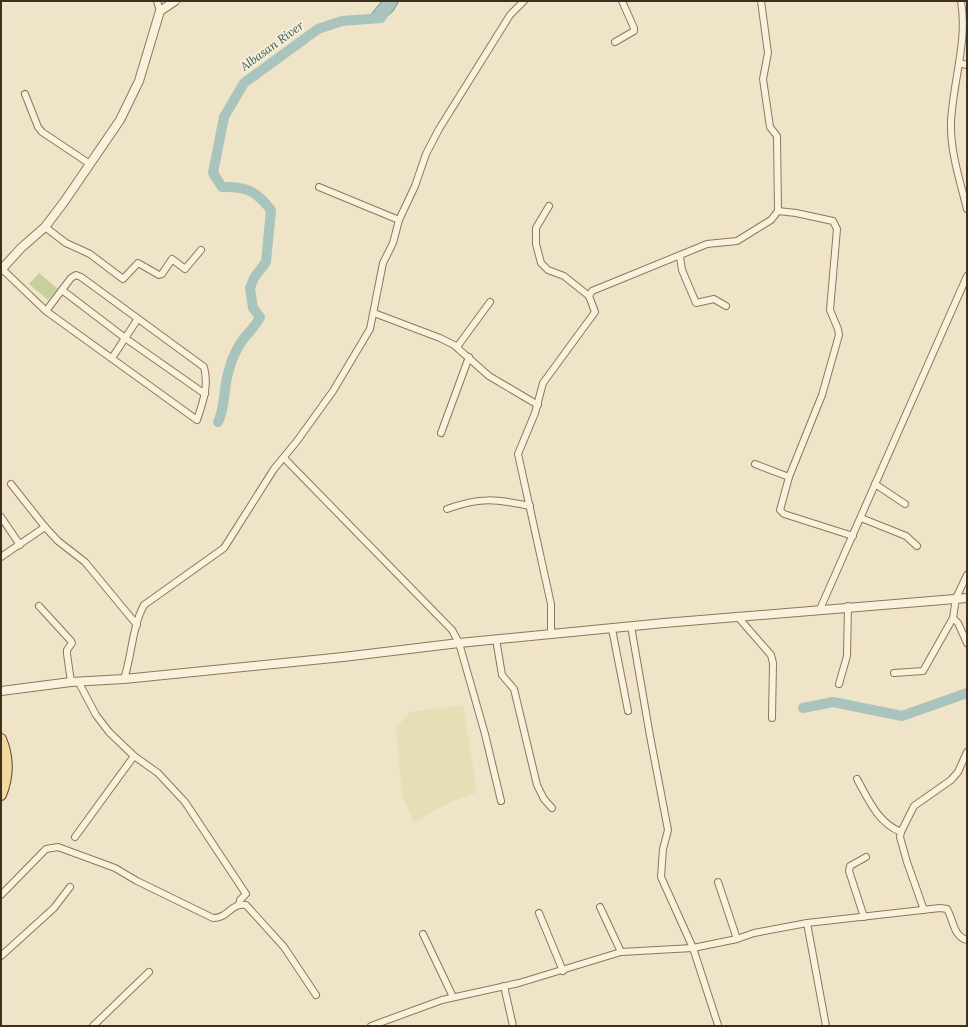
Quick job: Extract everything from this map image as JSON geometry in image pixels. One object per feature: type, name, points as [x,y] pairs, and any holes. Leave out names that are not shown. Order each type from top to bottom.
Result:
[{"type":"main road","points":[[1,739],[6,752],[8,770],[1,795]]},
{"type":"street","points":[[46,311],[71,278],[76,275],[81,277],[137,320],[204,367],[207,377],[205,394],[197,420],[46,311],[1,270],[21,248],[45,227],[120,120],[134,95],[160,11],[156,1]]},
{"type":"street","points":[[160,11],[175,1]]},
{"type":"street","points":[[124,679],[137,625],[144,604],[215,556],[224,548],[249,512],[274,469],[284,458],[333,391],[370,329],[383,263],[393,244],[399,220],[415,186],[426,154],[439,129],[510,15],[524,1]]},
{"type":"street","points":[[615,42],[634,31],[622,1]]},
{"type":"street","points":[[589,296],[592,291],[680,257],[706,244],[737,241],[771,220],[778,211],[777,136],[770,127],[763,80],[768,53],[761,1]]},
{"type":"street","points":[[961,1],[965,28],[952,108],[952,129],[957,171],[967,209]]},
{"type":"street","points":[[959,63],[967,65]]},
{"type":"street","points":[[24,94],[38,127],[42,132],[90,164]]},
{"type":"street","points":[[319,186],[399,220]]},
{"type":"street","points":[[549,206],[536,228],[536,244],[540,264],[548,270],[564,276],[589,296],[596,312],[543,383],[538,405],[518,454],[551,604],[551,635]]},
{"type":"street","points":[[778,211],[796,213],[833,221],[837,229],[830,310],[838,329],[838,339],[822,395],[789,477],[780,507],[781,512],[852,536]]},
{"type":"street","points":[[45,227],[66,243],[90,254],[123,279],[138,263],[158,275],[162,274],[172,260],[185,269],[201,250]]},
{"type":"street","points":[[680,257],[682,270],[696,303],[714,299],[726,306]]},
{"type":"street","points":[[820,609],[967,276]]},
{"type":"street","points":[[62,290],[125,338],[205,394]]},
{"type":"street","points":[[457,347],[490,302]]},
{"type":"street","points":[[374,313],[440,338],[457,347],[489,376],[538,405]]},
{"type":"street","points":[[112,358],[137,320]]},
{"type":"street","points":[[441,433],[469,357]]},
{"type":"street","points":[[284,458],[442,618],[460,643],[485,734],[501,801]]},
{"type":"street","points":[[755,464],[789,477]]},
{"type":"street","points":[[11,484],[58,541],[86,562],[137,625]]},
{"type":"street","points":[[875,484],[906,504]]},
{"type":"street","points":[[447,508],[465,502],[485,499],[530,506]]},
{"type":"street","points":[[1,517],[20,544]]},
{"type":"street","points":[[860,518],[906,536],[917,546]]},
{"type":"street","points":[[1,557],[45,527]]},
{"type":"street","points":[[894,673],[923,671],[953,618],[956,598],[967,575]]},
{"type":"street","points":[[1,691],[74,682],[124,679],[343,657],[496,639],[551,635],[631,626],[848,606],[967,598]]},
{"type":"street","points":[[39,606],[71,641],[72,643],[66,654],[74,682],[96,715],[109,732],[134,756],[158,773],[185,802],[246,894],[240,900],[239,905]]},
{"type":"street","points":[[839,684],[847,656],[848,606]]},
{"type":"street","points":[[737,616],[771,655],[773,663],[772,718]]},
{"type":"street","points":[[953,618],[958,623],[967,643]]},
{"type":"street","points":[[631,626],[668,830],[663,849],[661,877],[693,948],[718,1025]]},
{"type":"street","points":[[612,629],[628,711]]},
{"type":"street","points":[[496,639],[502,675],[514,689],[517,698],[537,785],[552,808]]},
{"type":"street","points":[[924,910],[907,862],[900,837],[901,832],[914,806],[951,780],[958,772],[967,752]]},
{"type":"street","points":[[75,837],[134,756]]},
{"type":"street","points":[[857,779],[874,808],[882,818],[894,829],[901,832]]},
{"type":"street","points":[[1,895],[46,849],[58,847],[115,868],[214,918],[222,917],[233,907],[239,905],[246,906],[284,947],[316,995]]},
{"type":"street","points":[[864,917],[849,871],[850,866],[866,856]]},
{"type":"street","points":[[718,882],[737,939]]},
{"type":"street","points":[[1,956],[54,908],[70,888]]},
{"type":"street","points":[[600,906],[621,952]]},
{"type":"street","points":[[371,1026],[423,1006],[453,997],[563,971],[621,952],[693,948],[737,939],[754,933],[807,924],[940,908],[947,909],[955,932],[960,938],[967,940]]},
{"type":"street","points":[[539,913],[563,971]]},
{"type":"street","points":[[807,924],[826,1026]]},
{"type":"street","points":[[423,934],[453,997]]},
{"type":"street","points":[[93,1026],[149,972]]},
{"type":"street","points":[[504,986],[513,1026]]},
{"type":"shaded area","points":[[463,705],[477,792],[447,804],[414,822],[402,795],[396,729],[409,712]]},
{"type":"green space","points":[[39,273],[58,289],[48,300],[29,284]]},
{"type":"water","points":[[382,1],[399,1],[393,11],[382,21],[369,17]]},
{"type":"waterway","name":"Albasan River","points":[[218,422],[221,416],[227,376],[233,357],[242,340],[260,317],[253,308],[250,288],[254,278],[266,262],[271,210],[260,198],[250,191],[238,188],[222,187],[213,173],[224,117],[244,83],[318,29],[342,21],[381,18],[392,1]]},
{"type":"waterway","points":[[803,708],[833,702],[902,716],[967,693]]}]
